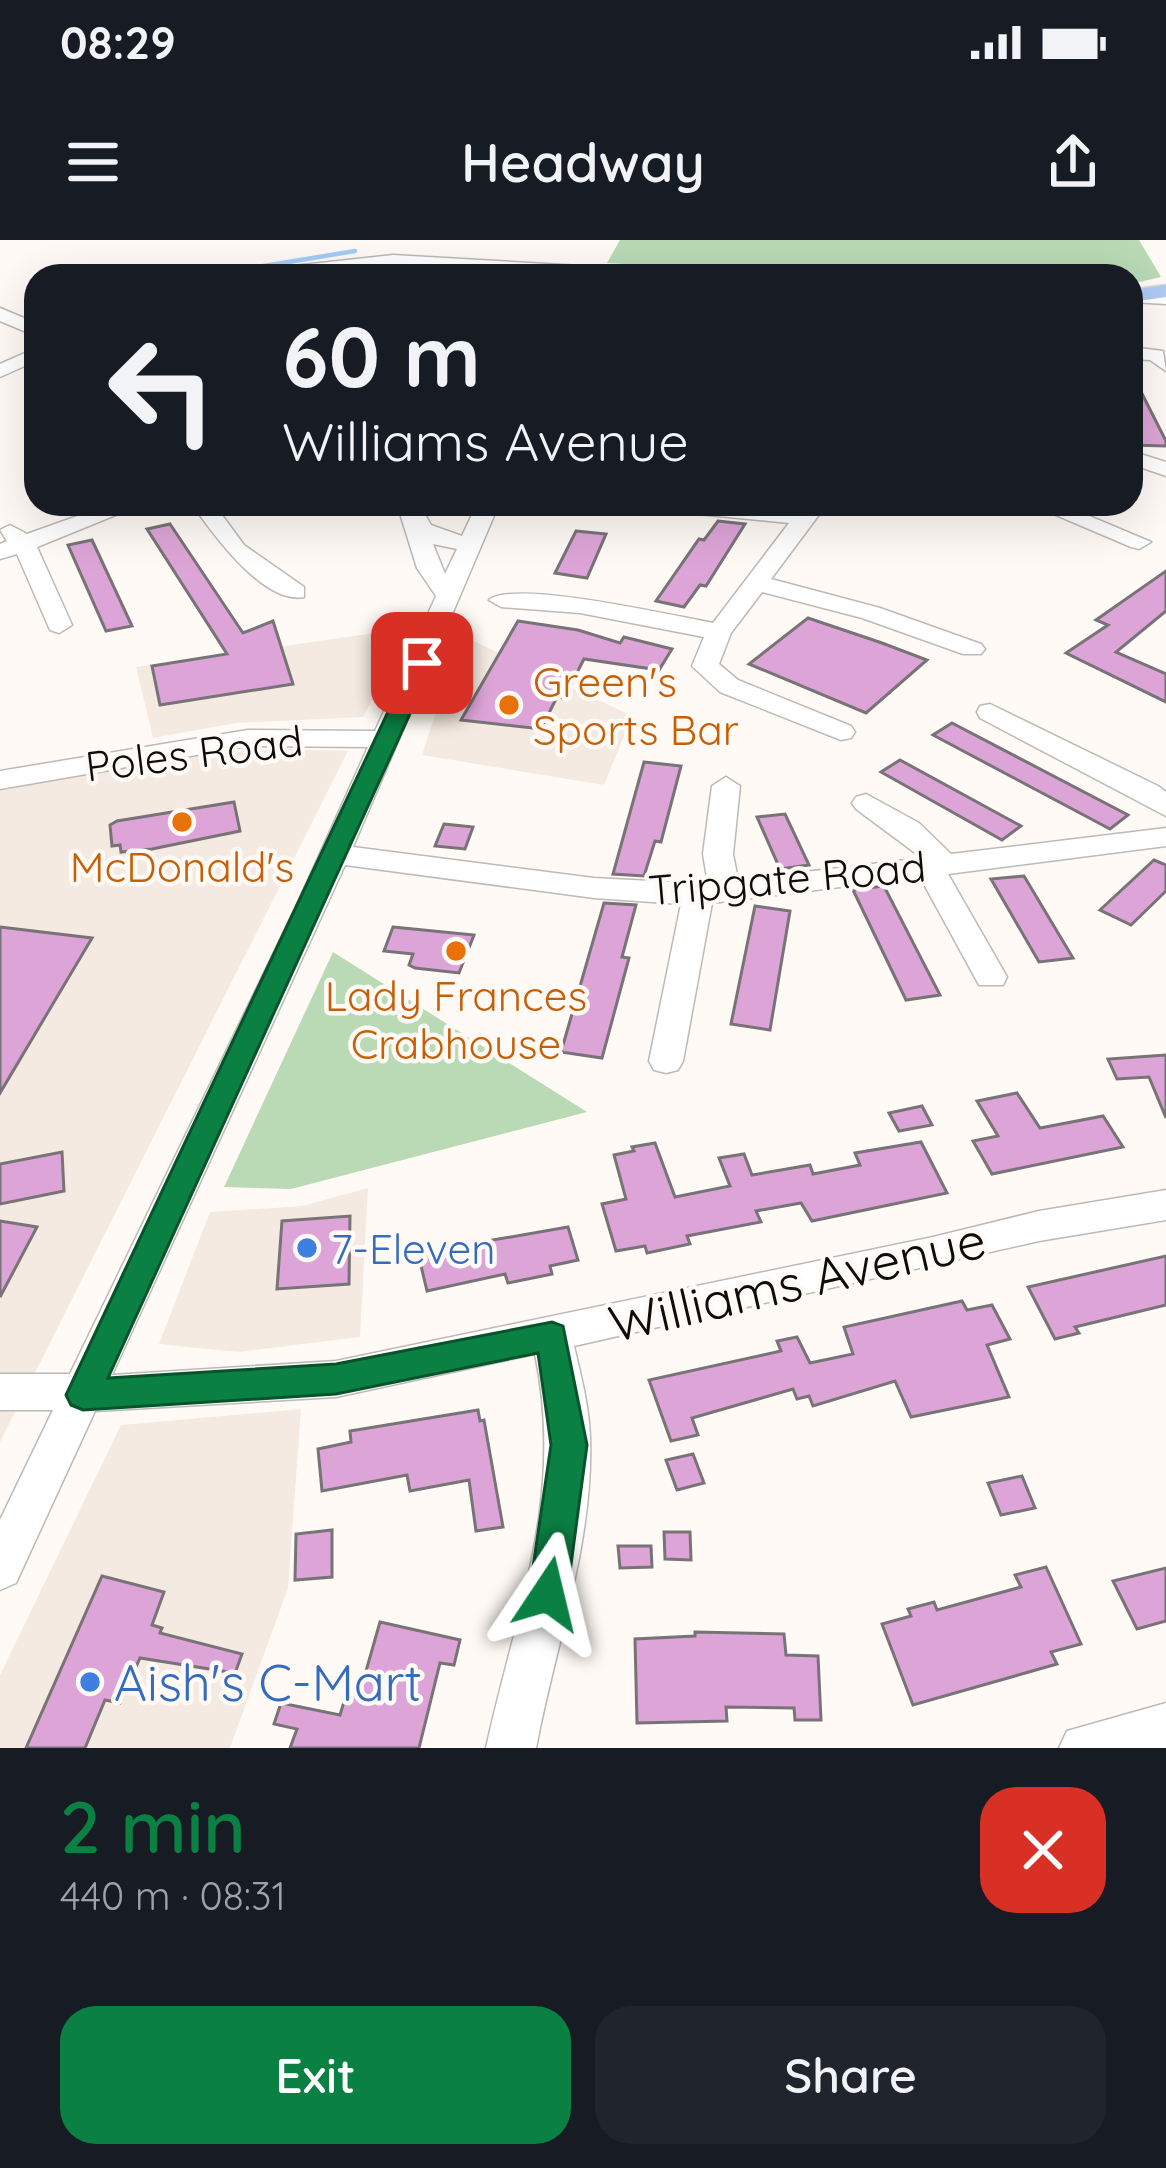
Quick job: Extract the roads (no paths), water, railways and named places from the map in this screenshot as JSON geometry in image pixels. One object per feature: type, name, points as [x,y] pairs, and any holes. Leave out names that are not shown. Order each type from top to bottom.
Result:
[{"type":"street","points":[[356,264],[393,260],[498,264]]},
{"type":"street","points":[[12,548],[99,516]]},
{"type":"street","points":[[211,516],[236,550],[295,592]]},
{"type":"street","points":[[412,516],[429,568],[449,597]]},
{"type":"street","points":[[413,516],[427,536],[469,544]]},
{"type":"street","points":[[0,1568],[336,854],[482,516]]},
{"type":"street","points":[[806,516],[719,632],[704,661],[712,676],[841,732]]},
{"type":"street","points":[[1072,516],[1139,542]]},
{"type":"street","points":[[0,532],[8,531],[12,548],[59,625]]},
{"type":"street","points":[[757,583],[855,608],[972,649]]},
{"type":"street","points":[[501,601],[580,606],[719,632]]},
{"type":"street","points":[[990,712],[1148,792],[1166,807]]},
{"type":"street","name":"Poles Road","points":[[0,780],[248,738],[388,739]]},
{"type":"street","points":[[666,1061],[711,893],[725,786]]},
{"type":"street","points":[[866,803],[933,848],[936,866],[992,976]]},
{"type":"street","name":"Tripgate Road","points":[[336,854],[594,888],[711,893],[1166,837]]},
{"type":"street","name":"Williams Avenue","points":[[0,1392],[83,1395],[336,1379],[552,1336],[1039,1226],[1166,1205]]},
{"type":"street","points":[[511,1748],[548,1594],[566,1476],[566,1408],[552,1336]]},
{"type":"street","points":[[1084,1748],[1166,1727]]},
{"type":"waterway","points":[[276,264],[355,251]]},
{"type":"place","name":"Green's Sports Bar","points":[[509,705]]},
{"type":"place","name":"McDonald's","points":[[182,822]]},
{"type":"place","name":"Lady Frances Crabhouse","points":[[456,951]]},
{"type":"place","name":"7-Eleven","points":[[307,1248]]},
{"type":"place","name":"Aish's C-Mart","points":[[90,1682]]}]
